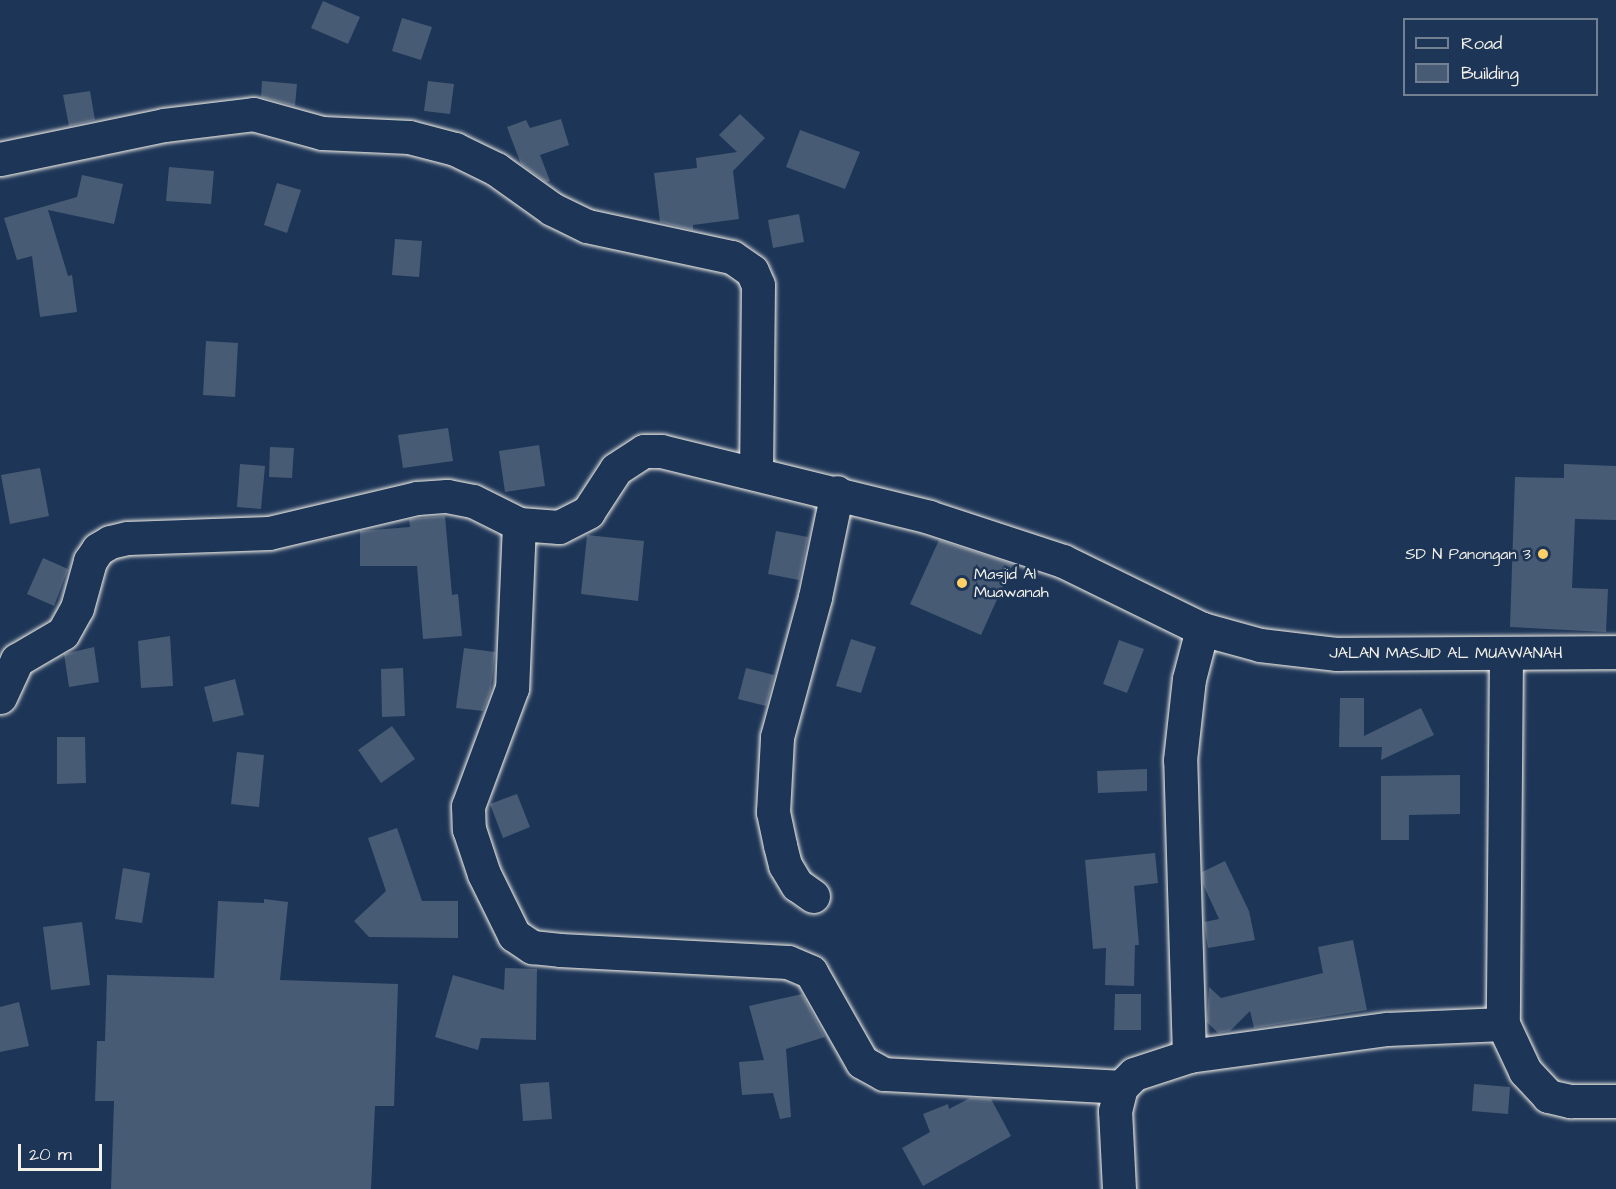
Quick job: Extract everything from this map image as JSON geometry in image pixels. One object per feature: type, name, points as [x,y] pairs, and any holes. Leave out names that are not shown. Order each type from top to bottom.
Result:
[{"type":"street","points":[[0,159],[164,125],[253,114],[322,133],[409,137],[455,149],[496,169],[552,209],[587,226],[732,257],[752,271],[758,285],[756,473]]},
{"type":"street","name":"JALAN MASJID AL MUAWANAH","points":[[0,697],[17,660],[63,633],[77,608],[90,561],[98,549],[110,542],[128,538],[268,533],[417,498],[447,496],[472,501],[519,524],[549,528],[575,521],[588,512],[616,469],[644,451],[661,451],[837,492],[929,517],[1063,561],[1202,629],[1260,645],[1337,654],[1506,655],[1616,652]]},
{"type":"street","points":[[813,896],[797,885],[785,866],[780,845],[773,812],[777,737],[815,597],[837,492]]},
{"type":"street","points":[[519,524],[512,688],[468,806],[469,830],[484,874],[514,935],[532,947],[560,950],[788,963],[811,972],[862,1062],[884,1074],[1121,1087]]},
{"type":"street","points":[[1189,1056],[1180,760],[1189,680],[1202,629]]},
{"type":"street","points":[[1506,655],[1503,1024],[1525,1071],[1548,1096],[1570,1101],[1616,1101]]},
{"type":"street","points":[[1119,1189],[1115,1111],[1121,1087],[1134,1074],[1189,1056],[1387,1029],[1503,1024]]},
{"type":"building","points":[[323,1],[360,17],[348,44],[311,28]]},
{"type":"building","points":[[402,18],[432,27],[421,60],[392,51]]},
{"type":"building","points":[[262,81],[297,84],[295,106],[261,97]]},
{"type":"building","points":[[428,81],[454,84],[450,114],[424,111]]},
{"type":"building","points":[[90,91],[95,120],[69,126],[63,95]]},
{"type":"building","points":[[740,114],[765,138],[733,171],[739,219],[693,225],[693,230],[660,222],[654,173],[697,168],[696,158],[737,152],[719,135]]},
{"type":"building","points":[[561,119],[569,145],[540,155],[550,181],[546,182],[521,164],[507,127],[526,120],[530,128]]},
{"type":"building","points":[[800,130],[860,152],[845,189],[786,167]]},
{"type":"building","points":[[169,167],[214,171],[211,204],[166,201]]},
{"type":"building","points":[[82,175],[123,184],[114,224],[48,210],[68,276],[72,275],[77,312],[40,317],[32,256],[17,260],[4,218],[77,197]]},
{"type":"building","points":[[277,183],[301,190],[287,233],[264,225]]},
{"type":"building","points":[[799,214],[804,242],[773,248],[768,220]]},
{"type":"building","points":[[395,239],[422,241],[419,277],[392,275]]},
{"type":"building","points":[[206,341],[238,343],[235,397],[203,395]]},
{"type":"building","points":[[448,428],[453,461],[403,468],[398,435]]},
{"type":"building","points":[[539,445],[545,486],[505,492],[499,451]]},
{"type":"building","points":[[270,447],[294,448],[292,478],[269,477]]},
{"type":"building","points":[[240,464],[265,466],[261,509],[237,507]]},
{"type":"building","name":"SD N Panongan 3","points":[[1564,464],[1616,466],[1616,520],[1575,519],[1572,588],[1608,589],[1606,632],[1510,627],[1515,477],[1564,478]]},
{"type":"building","points":[[40,468],[49,516],[10,524],[1,475]]},
{"type":"building","points":[[445,516],[452,595],[458,594],[462,636],[423,639],[417,566],[360,566],[360,531],[410,527],[409,519]]},
{"type":"building","points":[[776,531],[808,537],[799,580],[768,574]]},
{"type":"building","points":[[587,535],[644,541],[638,601],[581,594]]},
{"type":"building","name":"Masjid Al Muawanah","points":[[939,540],[1013,564],[981,635],[910,604]]},
{"type":"building","points":[[43,558],[68,569],[54,606],[27,594]]},
{"type":"building","points":[[170,636],[173,686],[141,688],[138,641]]},
{"type":"building","points":[[851,639],[876,647],[861,693],[836,686]]},
{"type":"building","points":[[1119,640],[1144,649],[1127,693],[1103,684]]},
{"type":"building","points":[[94,647],[99,682],[69,687],[64,654]]},
{"type":"building","points":[[464,648],[495,652],[491,690],[483,711],[456,708]]},
{"type":"building","points":[[403,668],[405,716],[382,717],[381,669]]},
{"type":"building","points":[[746,668],[774,675],[766,706],[738,699]]},
{"type":"building","points":[[235,679],[244,715],[213,722],[204,687]]},
{"type":"building","points":[[1340,698],[1364,698],[1364,736],[1421,708],[1434,735],[1381,760],[1382,747],[1339,747]]},
{"type":"building","points":[[392,726],[415,759],[381,783],[358,750]]},
{"type":"building","points":[[57,737],[85,737],[86,783],[57,784]]},
{"type":"building","points":[[237,752],[264,755],[259,807],[231,804]]},
{"type":"building","points":[[1147,769],[1147,791],[1098,793],[1097,771]]},
{"type":"building","points":[[1460,775],[1460,814],[1409,815],[1409,840],[1381,840],[1381,776]]},
{"type":"building","points":[[517,794],[530,827],[503,838],[490,804]]},
{"type":"building","points":[[397,828],[422,901],[458,901],[458,938],[369,937],[354,921],[386,891],[368,838]]},
{"type":"building","points":[[1155,853],[1158,883],[1134,886],[1139,945],[1135,945],[1134,986],[1105,985],[1106,948],[1093,949],[1085,860]]},
{"type":"building","points":[[1225,861],[1249,911],[1255,940],[1208,948],[1204,922],[1219,919],[1203,884],[1202,872]]},
{"type":"building","points":[[123,868],[150,873],[142,923],[115,919]]},
{"type":"building","points":[[264,899],[288,902],[280,980],[398,984],[394,1106],[375,1106],[371,1189],[111,1189],[114,1101],[95,1101],[97,1041],[105,1041],[107,975],[214,978],[218,901],[264,903]]},
{"type":"building","points":[[82,922],[90,985],[51,990],[43,927]]},
{"type":"building","points":[[1353,940],[1367,1010],[1254,1028],[1250,1011],[1230,1031],[1218,1033],[1207,1022],[1209,987],[1221,998],[1323,973],[1318,947]]},
{"type":"building","points":[[505,968],[537,969],[536,1040],[481,1038],[478,1050],[435,1037],[453,975],[504,990]]},
{"type":"building","points":[[802,994],[825,1037],[786,1049],[791,1117],[780,1119],[773,1093],[742,1095],[739,1062],[764,1060],[749,1006]]},
{"type":"building","points":[[1115,994],[1141,994],[1141,1030],[1114,1030]]},
{"type":"building","points":[[19,1002],[29,1046],[0,1052],[0,1007]]},
{"type":"building","points":[[549,1082],[552,1119],[523,1121],[520,1084]]},
{"type":"building","points":[[1474,1084],[1510,1087],[1508,1114],[1472,1111]]},
{"type":"building","points":[[970,1098],[991,1099],[1011,1136],[923,1186],[902,1148],[930,1132],[923,1114],[948,1104],[949,1109]]},
{"type":"place","name":"SD N Panongan 3","points":[[1543,554]]},
{"type":"place","name":"Masjid Al Muawanah","points":[[962,583]]}]
